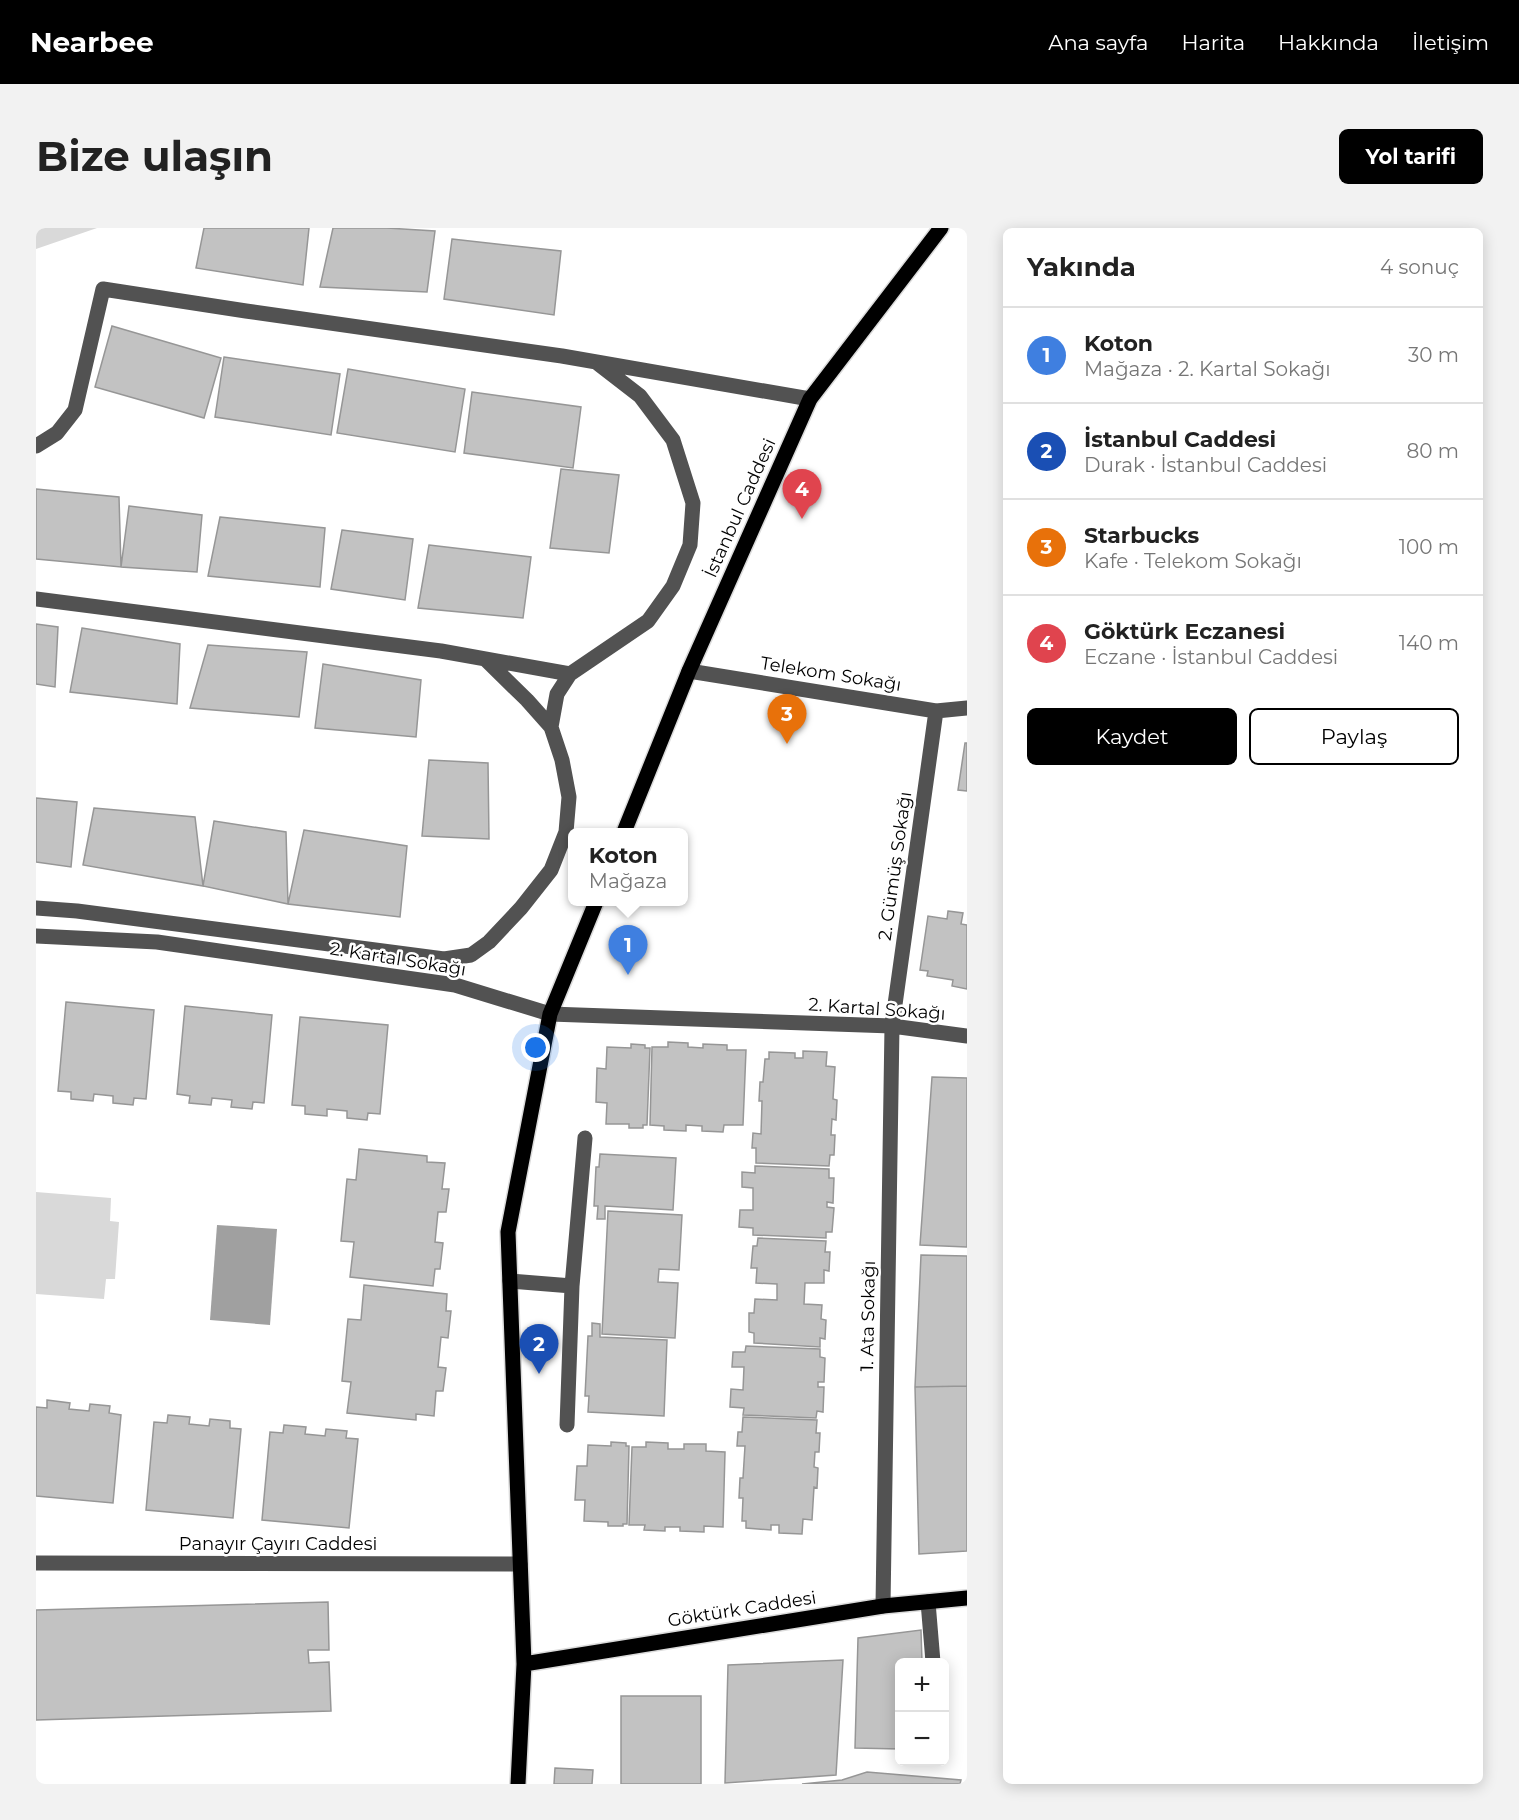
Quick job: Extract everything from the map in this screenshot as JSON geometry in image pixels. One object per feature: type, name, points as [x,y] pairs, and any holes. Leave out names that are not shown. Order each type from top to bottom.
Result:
[{"type":"main road","name":"İstanbul Caddesi","points":[[626,828],[689,671],[810,399],[941,228]]},
{"type":"main road","points":[[518,1784],[524,1664],[508,1232],[550,1014],[594,906]]},
{"type":"main road","name":"Göktürk Caddesi","points":[[524,1664],[883,1606],[967,1599]]},
{"type":"street","points":[[36,446],[57,433],[75,410],[103,289],[596,362],[810,399]]},
{"type":"street","points":[[550,727],[557,694],[570,674],[648,621],[673,586],[690,545],[693,503],[673,440],[640,396],[596,362]]},
{"type":"street","points":[[36,599],[441,651],[570,674]]},
{"type":"street","points":[[36,908],[77,910],[434,958],[471,956],[489,942],[521,908],[551,870],[566,832],[568,797],[562,760],[550,727],[527,700],[485,659]]},
{"type":"street","name":"Telekom Sokağı","points":[[689,671],[936,711],[967,708]]},
{"type":"street","name":"2. Gümüş Sokağı","points":[[892,1026],[936,711]]},
{"type":"street","name":"2. Kartal Sokağı","points":[[36,936],[157,942],[454,985],[550,1014],[892,1026],[967,1036]]},
{"type":"street","name":"1. Ata Sokağı","points":[[883,1606],[892,1026]]},
{"type":"street","points":[[567,1425],[572,1286],[585,1138]]},
{"type":"street","points":[[510,1281],[572,1286]]},
{"type":"street","name":"Panayır Çayırı Caddesi","points":[[36,1563],[520,1564]]},
{"type":"street","points":[[928,1602],[933,1658]]},
{"type":"shaded area","points":[[36,228],[97,228],[36,249]]},
{"type":"shaded area","points":[[36,1192],[111,1198],[110,1221],[119,1222],[115,1279],[106,1279],[104,1299],[36,1294]]},
{"type":"shaded area","points":[[217,1225],[277,1229],[270,1325],[210,1320]]},
{"type":"building","points":[[204,228],[309,228],[303,285],[196,268]]},
{"type":"building","points":[[333,228],[435,231],[427,292],[320,287]]},
{"type":"building","points":[[452,239],[561,251],[554,315],[444,299]]},
{"type":"building","points":[[112,326],[221,358],[204,418],[95,387]]},
{"type":"building","points":[[224,357],[340,374],[331,435],[215,417]]},
{"type":"building","points":[[348,369],[465,389],[455,452],[337,433]]},
{"type":"building","points":[[472,392],[581,407],[573,468],[464,453]]},
{"type":"building","points":[[561,469],[619,475],[609,553],[550,548]]},
{"type":"building","points":[[36,489],[119,497],[121,567],[36,559]]},
{"type":"building","points":[[129,506],[202,515],[197,572],[121,567]]},
{"type":"building","points":[[220,517],[325,528],[320,587],[208,576]]},
{"type":"building","points":[[342,530],[413,539],[405,600],[331,589]]},
{"type":"building","points":[[429,545],[531,557],[523,618],[418,608]]},
{"type":"building","points":[[36,624],[58,627],[55,687],[36,684]]},
{"type":"building","points":[[82,628],[180,644],[177,704],[70,692]]},
{"type":"building","points":[[208,645],[307,652],[299,717],[190,708]]},
{"type":"building","points":[[323,664],[421,680],[416,737],[315,728]]},
{"type":"building","points":[[965,743],[967,743],[967,791],[958,790]]},
{"type":"building","points":[[429,760],[488,763],[489,839],[422,836]]},
{"type":"building","points":[[36,798],[77,802],[71,867],[36,862]]},
{"type":"building","points":[[94,808],[195,817],[203,886],[83,865]]},
{"type":"building","points":[[214,821],[286,832],[288,904],[203,886]]},
{"type":"building","points":[[304,830],[407,846],[400,917],[288,904]]},
{"type":"building","points":[[948,911],[963,913],[961,924],[967,925],[967,989],[952,986],[953,980],[927,976],[928,971],[920,970],[928,916],[947,919]]},
{"type":"building","points":[[66,1002],[154,1010],[146,1099],[134,1098],[133,1105],[113,1103],[113,1096],[94,1094],[93,1101],[71,1099],[71,1092],[58,1091]]},
{"type":"building","points":[[185,1006],[272,1015],[264,1103],[253,1102],[252,1109],[231,1107],[232,1100],[212,1098],[211,1105],[189,1103],[190,1096],[177,1094]]},
{"type":"building","points":[[300,1017],[388,1025],[380,1114],[368,1113],[367,1120],[347,1118],[347,1111],[327,1109],[327,1116],[305,1114],[305,1106],[292,1105]]},
{"type":"building","points":[[668,1042],[688,1043],[688,1047],[703,1048],[703,1044],[727,1045],[727,1050],[746,1050],[743,1125],[724,1125],[723,1132],[702,1131],[702,1126],[686,1125],[686,1131],[664,1130],[664,1126],[650,1125],[652,1047],[668,1047]]},
{"type":"building","points":[[631,1044],[645,1045],[645,1048],[650,1048],[647,1125],[643,1125],[643,1128],[629,1128],[629,1124],[606,1124],[607,1103],[596,1102],[597,1068],[606,1069],[607,1047],[631,1048]]},
{"type":"building","points":[[803,1051],[827,1052],[826,1066],[835,1067],[833,1099],[837,1100],[836,1120],[832,1119],[831,1135],[835,1135],[834,1155],[830,1155],[829,1166],[756,1163],[756,1148],[752,1148],[753,1133],[761,1134],[760,1082],[763,1082],[765,1059],[769,1059],[769,1052],[795,1053],[795,1058],[803,1058]]},
{"type":"building","points":[[932,1077],[967,1078],[967,1247],[920,1245]]},
{"type":"building","points":[[359,1149],[427,1156],[427,1162],[445,1163],[442,1189],[449,1189],[446,1212],[438,1212],[435,1242],[443,1243],[440,1269],[435,1269],[433,1286],[350,1277],[354,1242],[341,1241],[347,1179],[356,1180]]},
{"type":"building","points":[[600,1154],[676,1158],[673,1210],[605,1206],[605,1219],[597,1219],[598,1206],[594,1206],[596,1167],[599,1167]]},
{"type":"building","points":[[755,1166],[829,1169],[829,1178],[834,1178],[833,1203],[827,1202],[827,1207],[834,1208],[832,1232],[826,1232],[826,1238],[753,1235],[753,1228],[739,1227],[740,1210],[753,1210],[753,1188],[742,1187],[742,1172],[755,1173]]},
{"type":"building","points":[[608,1211],[682,1215],[679,1270],[659,1269],[658,1282],[678,1283],[675,1338],[602,1334]]},
{"type":"building","points":[[758,1238],[826,1241],[825,1252],[830,1252],[829,1271],[824,1270],[824,1283],[805,1283],[804,1304],[822,1305],[821,1319],[826,1320],[825,1339],[820,1338],[820,1347],[754,1343],[754,1333],[749,1332],[749,1313],[754,1313],[755,1299],[777,1300],[777,1284],[756,1283],[757,1268],[751,1268],[753,1246],[757,1246]]},
{"type":"building","points":[[921,1255],[967,1256],[967,1386],[915,1387]]},
{"type":"building","points":[[364,1285],[447,1294],[446,1311],[451,1311],[448,1338],[441,1337],[438,1367],[446,1368],[443,1391],[436,1391],[434,1416],[416,1414],[416,1420],[347,1413],[351,1382],[342,1381],[348,1319],[361,1320]]},
{"type":"building","points":[[592,1323],[600,1324],[600,1337],[667,1340],[664,1416],[588,1412],[589,1396],[585,1396],[588,1336],[592,1336]]},
{"type":"building","points":[[746,1346],[820,1349],[820,1357],[825,1358],[824,1382],[818,1382],[818,1387],[824,1387],[823,1412],[817,1411],[816,1418],[743,1415],[744,1408],[730,1407],[731,1389],[743,1390],[744,1367],[732,1367],[733,1352],[745,1352]]},
{"type":"building","points":[[967,1386],[967,1551],[919,1554],[915,1387]]},
{"type":"building","points":[[47,1400],[70,1403],[69,1409],[89,1411],[90,1404],[110,1406],[109,1413],[121,1415],[113,1503],[36,1496],[36,1407],[47,1408]]},
{"type":"building","points":[[168,1415],[190,1417],[189,1424],[209,1426],[210,1419],[230,1421],[230,1428],[241,1429],[233,1518],[146,1510],[154,1422],[167,1423]]},
{"type":"building","points":[[743,1417],[817,1420],[816,1433],[820,1433],[819,1452],[815,1452],[814,1467],[818,1468],[817,1488],[814,1487],[812,1520],[803,1519],[802,1534],[779,1533],[779,1525],[771,1525],[771,1530],[746,1528],[746,1521],[742,1521],[743,1498],[739,1498],[745,1446],[737,1446],[738,1432],[742,1432]]},
{"type":"building","points":[[284,1425],[306,1427],[305,1434],[325,1436],[326,1429],[347,1431],[346,1438],[358,1439],[349,1528],[262,1520],[270,1432],[283,1433]]},
{"type":"building","points":[[611,1442],[626,1443],[626,1446],[629,1446],[627,1524],[623,1526],[608,1526],[608,1522],[584,1521],[585,1500],[575,1500],[577,1466],[587,1466],[588,1445],[611,1446]]},
{"type":"building","points":[[646,1442],[668,1443],[668,1449],[684,1449],[684,1444],[706,1444],[706,1451],[725,1452],[723,1527],[704,1526],[704,1532],[680,1531],[680,1527],[665,1527],[665,1531],[644,1530],[645,1525],[629,1525],[632,1447],[646,1447]]},
{"type":"building","points":[[328,1602],[329,1650],[308,1650],[309,1663],[329,1662],[331,1711],[36,1720],[36,1610]]},
{"type":"building","points":[[921,1630],[922,1658],[895,1658],[895,1749],[855,1748],[858,1638]]},
{"type":"building","points":[[843,1660],[836,1775],[725,1783],[728,1665]]},
{"type":"building","points":[[621,1696],[701,1696],[701,1784],[621,1784]]},
{"type":"building","points":[[555,1768],[593,1770],[592,1784],[554,1784]]},
{"type":"building","points":[[867,1772],[961,1780],[960,1784],[802,1784],[842,1780]]},
{"type":"place","name":"Göktürk Eczanesi","points":[[802,519]]},
{"type":"place","name":"Starbucks","points":[[787,744]]},
{"type":"place","name":"Koton","points":[[628,975]]},
{"type":"place","name":"İstanbul Caddesi","points":[[539,1374]]}]
